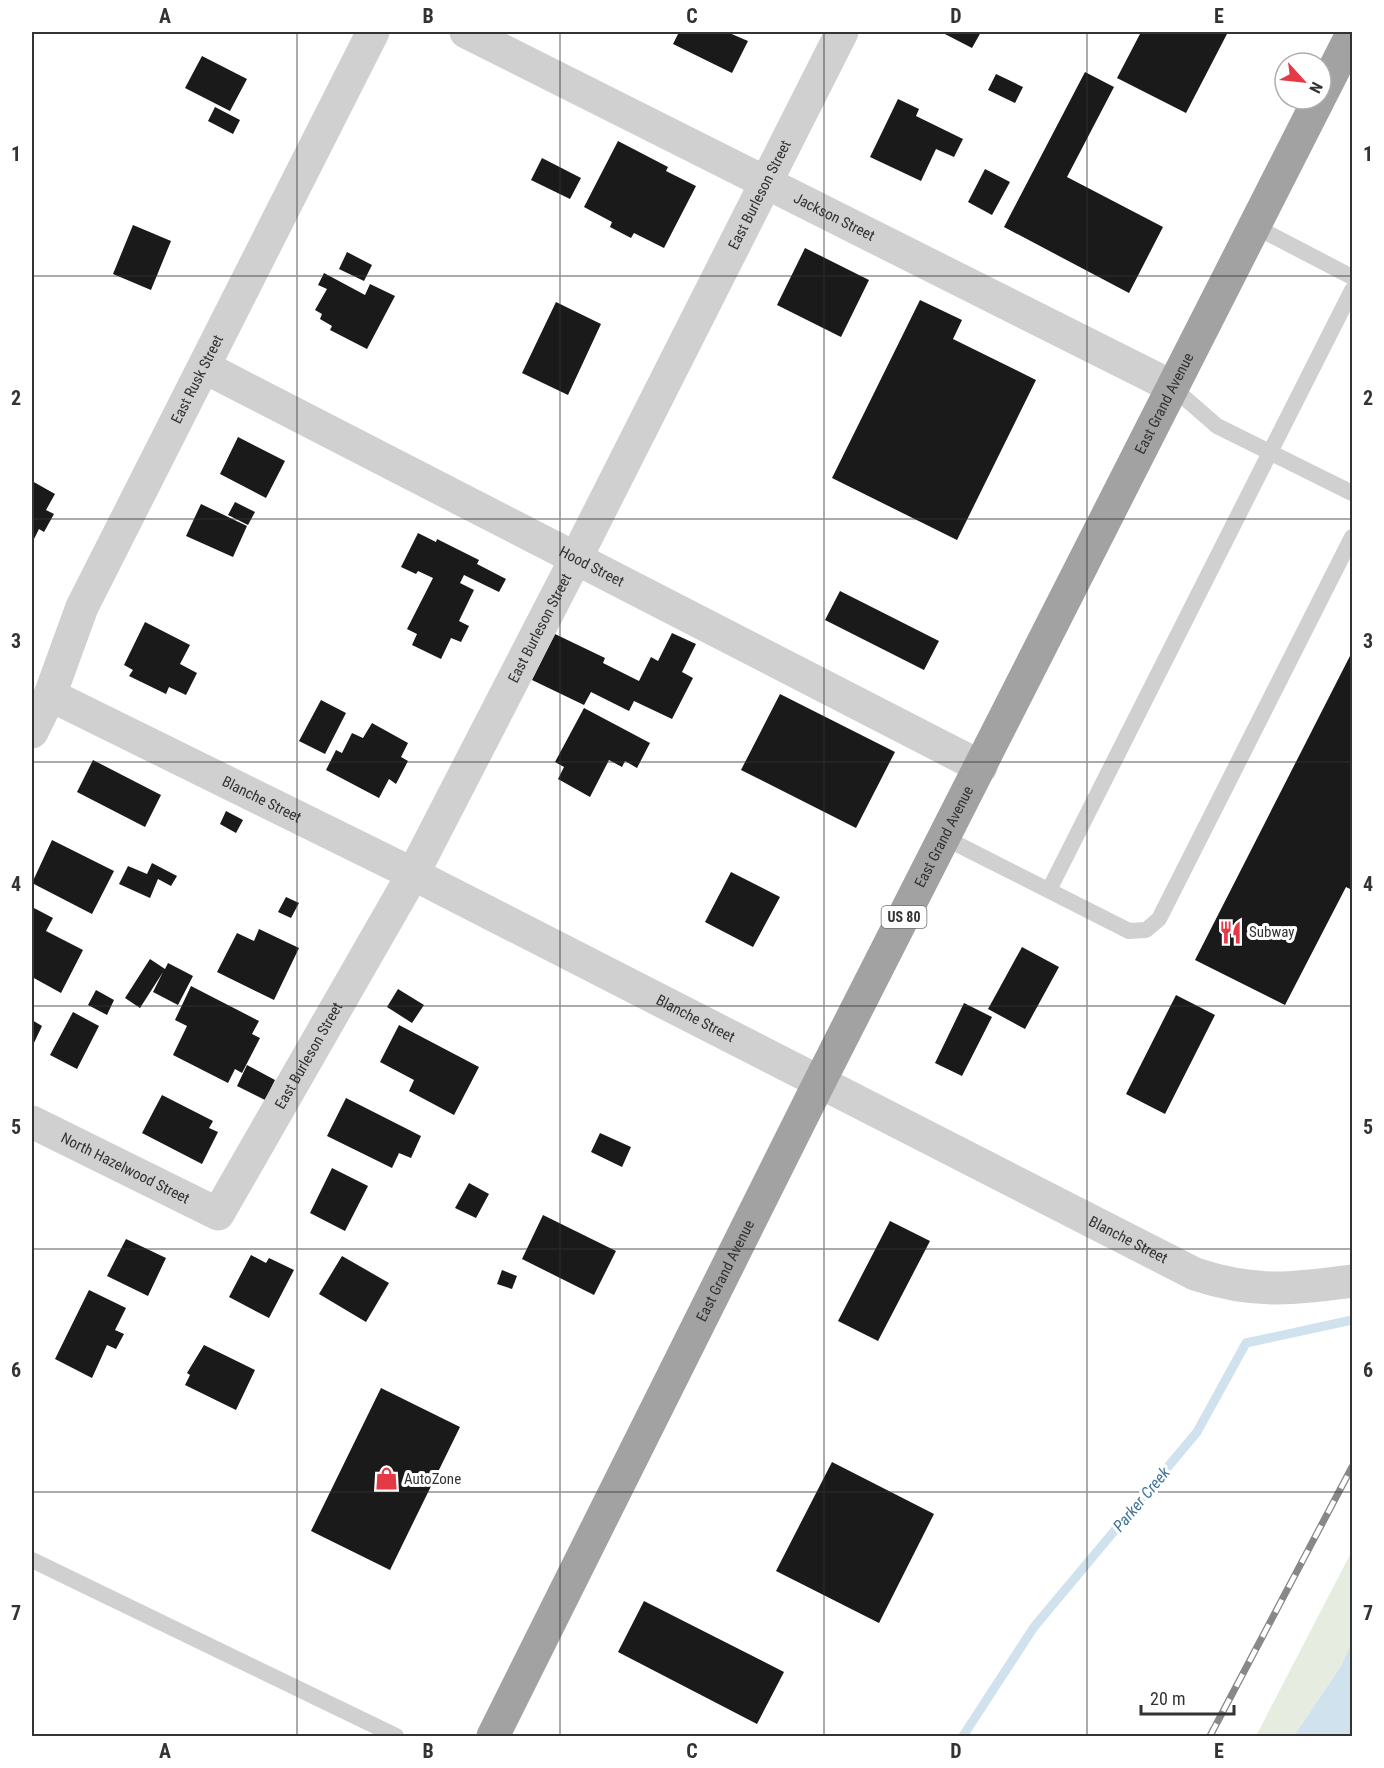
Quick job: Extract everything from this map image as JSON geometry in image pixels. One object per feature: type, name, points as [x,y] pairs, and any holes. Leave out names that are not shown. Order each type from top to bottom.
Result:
[{"type":"highway","points":[[1333,72],[1353,34]]},
{"type":"highway","name":"East Grand Avenue","points":[[493,1737],[820,1081],[1313,111]]},
{"type":"street","name":"East Rusk Street","points":[[32,732],[50,695],[82,607],[373,32]]},
{"type":"street","name":"Jackson Street","points":[[466,32],[1172,386]]},
{"type":"street","name":"East Burleson Street","points":[[218,1214],[413,874],[576,558],[764,181],[842,32]]},
{"type":"street","name":"Hood Street","points":[[204,367],[981,767]]},
{"type":"street","name":"Blanche Street","points":[[50,695],[413,874],[1196,1274],[1225,1284],[1259,1289],[1287,1290],[1353,1281]]},
{"type":"street","name":"North Hazelwood Street","points":[[32,1122],[218,1214]]},
{"type":"lane","points":[[1254,226],[1353,276]]},
{"type":"lane","points":[[1049,890],[1353,290]]},
{"type":"lane","points":[[1172,386],[1217,426],[1353,494]]},
{"type":"lane","points":[[945,838],[1129,931],[1146,930],[1159,919],[1353,537]]},
{"type":"lane","points":[[32,1560],[396,1737]]},
{"type":"shaded area","points":[[1352,1551],[1352,1642],[1341,1666],[1294,1736],[1256,1736]]},
{"type":"water","points":[[1352,1642],[1352,1736],[1294,1736],[1341,1666]]},
{"type":"building","points":[[679,32],[727,32],[748,41],[732,73],[673,44]]},
{"type":"building","points":[[941,32],[981,32],[972,48]]},
{"type":"building","points":[[1141,32],[1228,32],[1186,113],[1117,78]]},
{"type":"building","points":[[202,56],[247,79],[230,111],[185,88]]},
{"type":"building","points":[[1085,72],[1114,87],[1067,177],[1163,227],[1129,293],[1004,227]]},
{"type":"building","points":[[996,74],[1023,87],[1015,103],[988,90]]},
{"type":"building","points":[[898,99],[919,109],[916,116],[963,139],[954,157],[936,149],[921,181],[870,157]]},
{"type":"building","points":[[215,107],[240,120],[233,134],[208,121]]},
{"type":"building","points":[[618,141],[668,167],[666,171],[696,186],[664,248],[634,233],[631,238],[610,227],[612,222],[584,207]]},
{"type":"building","points":[[542,158],[581,178],[570,199],[531,180]]},
{"type":"building","points":[[985,169],[1010,182],[992,215],[968,202]]},
{"type":"building","points":[[133,225],[171,241],[151,290],[113,274]]},
{"type":"building","points":[[805,248],[869,280],[841,337],[777,305]]},
{"type":"building","points":[[347,252],[372,265],[364,281],[339,269]]},
{"type":"building","points":[[324,273],[365,295],[370,284],[395,296],[367,349],[330,330],[332,326],[320,319],[322,314],[315,310],[327,289],[318,285]]},
{"type":"building","points":[[920,300],[962,320],[953,339],[1036,380],[957,540],[832,478]]},
{"type":"building","points":[[556,302],[601,324],[568,395],[522,373]]},
{"type":"building","points":[[238,437],[285,461],[266,498],[220,474]]},
{"type":"building","points":[[32,481],[55,494],[46,510],[54,514],[44,532],[39,529],[32,543]]},
{"type":"building","points":[[235,502],[255,512],[248,525],[228,515]]},
{"type":"building","points":[[201,504],[247,526],[233,557],[186,536]]},
{"type":"building","points":[[418,533],[436,542],[437,539],[479,560],[477,564],[506,579],[499,592],[464,575],[460,583],[474,590],[459,621],[469,626],[461,642],[451,638],[441,659],[412,645],[417,634],[407,629],[433,578],[401,567]]},
{"type":"building","points":[[840,591],[939,641],[924,670],[825,620]]},
{"type":"building","points":[[145,622],[190,645],[180,664],[197,673],[186,695],[169,687],[166,694],[129,676],[133,670],[124,665]]},
{"type":"building","points":[[672,633],[696,644],[682,672],[693,678],[672,719],[634,701],[629,711],[591,692],[584,705],[532,680],[555,634],[605,658],[603,663],[639,681],[651,657],[658,661]]},
{"type":"building","points":[[1352,652],[1352,890],[1346,887],[1285,1005],[1195,960]]},
{"type":"building","points":[[780,694],[895,752],[856,828],[741,770]]},
{"type":"building","points":[[321,700],[346,713],[325,754],[299,741]]},
{"type":"building","points":[[584,708],[650,743],[637,768],[625,761],[622,767],[609,760],[590,797],[558,779],[564,767],[555,762]]},
{"type":"building","points":[[372,723],[408,743],[401,757],[408,761],[396,784],[389,779],[379,798],[326,770],[336,750],[342,753],[352,733],[363,738]]},
{"type":"building","points":[[93,760],[161,795],[145,827],[77,792]]},
{"type":"building","points":[[226,811],[243,820],[236,833],[220,824]]},
{"type":"building","points":[[52,840],[114,871],[92,914],[32,883]]},
{"type":"building","points":[[152,863],[177,876],[171,886],[158,879],[150,898],[119,884],[128,866],[147,874]]},
{"type":"building","points":[[731,872],[780,897],[753,947],[705,922]]},
{"type":"building","points":[[286,897],[299,903],[291,918],[278,912]]},
{"type":"building","points":[[32,907],[53,918],[46,931],[83,950],[61,993],[32,977]]},
{"type":"building","points":[[259,929],[299,948],[274,1000],[217,972],[237,933],[254,941]]},
{"type":"building","points":[[1022,947],[1059,967],[1025,1029],[988,1009]]},
{"type":"building","points":[[150,959],[165,969],[168,963],[193,976],[178,1005],[153,992],[163,972],[140,1008],[125,998]]},
{"type":"building","points":[[191,986],[259,1021],[252,1034],[260,1038],[242,1073],[235,1069],[228,1083],[173,1055],[187,1026],[175,1020]]},
{"type":"building","points":[[398,989],[424,1005],[412,1023],[387,1007]]},
{"type":"building","points":[[96,990],[114,1000],[107,1015],[88,1005]]},
{"type":"building","points":[[1176,995],[1215,1015],[1165,1114],[1126,1094]]},
{"type":"building","points":[[964,1003],[992,1017],[962,1076],[935,1063]]},
{"type":"building","points":[[73,1012],[99,1026],[77,1069],[50,1055]]},
{"type":"building","points":[[32,1020],[42,1026],[32,1047]]},
{"type":"building","points":[[399,1025],[479,1067],[454,1115],[409,1091],[414,1080],[380,1062]]},
{"type":"building","points":[[247,1065],[275,1080],[265,1100],[237,1086]]},
{"type":"building","points":[[162,1095],[213,1121],[209,1128],[218,1132],[202,1164],[142,1133]]},
{"type":"building","points":[[346,1098],[421,1136],[411,1158],[399,1153],[392,1168],[327,1136]]},
{"type":"building","points":[[600,1133],[631,1147],[622,1167],[591,1152]]},
{"type":"building","points":[[332,1168],[368,1186],[345,1231],[310,1213]]},
{"type":"building","points":[[469,1183],[489,1194],[476,1218],[455,1208]]},
{"type":"building","points":[[543,1215],[616,1251],[594,1295],[522,1259]]},
{"type":"building","points":[[890,1221],[930,1241],[878,1341],[838,1321]]},
{"type":"building","points":[[126,1239],[166,1258],[148,1296],[107,1276]]},
{"type":"building","points":[[251,1255],[266,1263],[269,1258],[294,1270],[269,1318],[229,1297]]},
{"type":"building","points":[[342,1256],[389,1283],[366,1322],[319,1294]]},
{"type":"building","points":[[502,1270],[517,1276],[512,1289],[497,1284]]},
{"type":"building","points":[[89,1290],[126,1308],[115,1330],[124,1334],[116,1349],[107,1345],[92,1378],[55,1359]]},
{"type":"building","points":[[204,1345],[255,1370],[236,1410],[185,1385],[190,1375],[187,1373]]},
{"type":"building","name":"AutoZone","points":[[381,1388],[460,1427],[390,1570],[311,1531]]},
{"type":"building","points":[[832,1462],[934,1514],[879,1623],[776,1571]]},
{"type":"building","points":[[644,1601],[784,1672],[757,1724],[618,1652]]},
{"type":"waterway","name":"Parker Creek","points":[[963,1736],[1034,1627],[1197,1432],[1246,1343],[1352,1320]]},
{"type":"railway","points":[[1210,1736],[1352,1467]]},
{"type":"place","name":"Subway","points":[[1231,932]]},
{"type":"place","name":"AutoZone","points":[[386,1479]]}]
